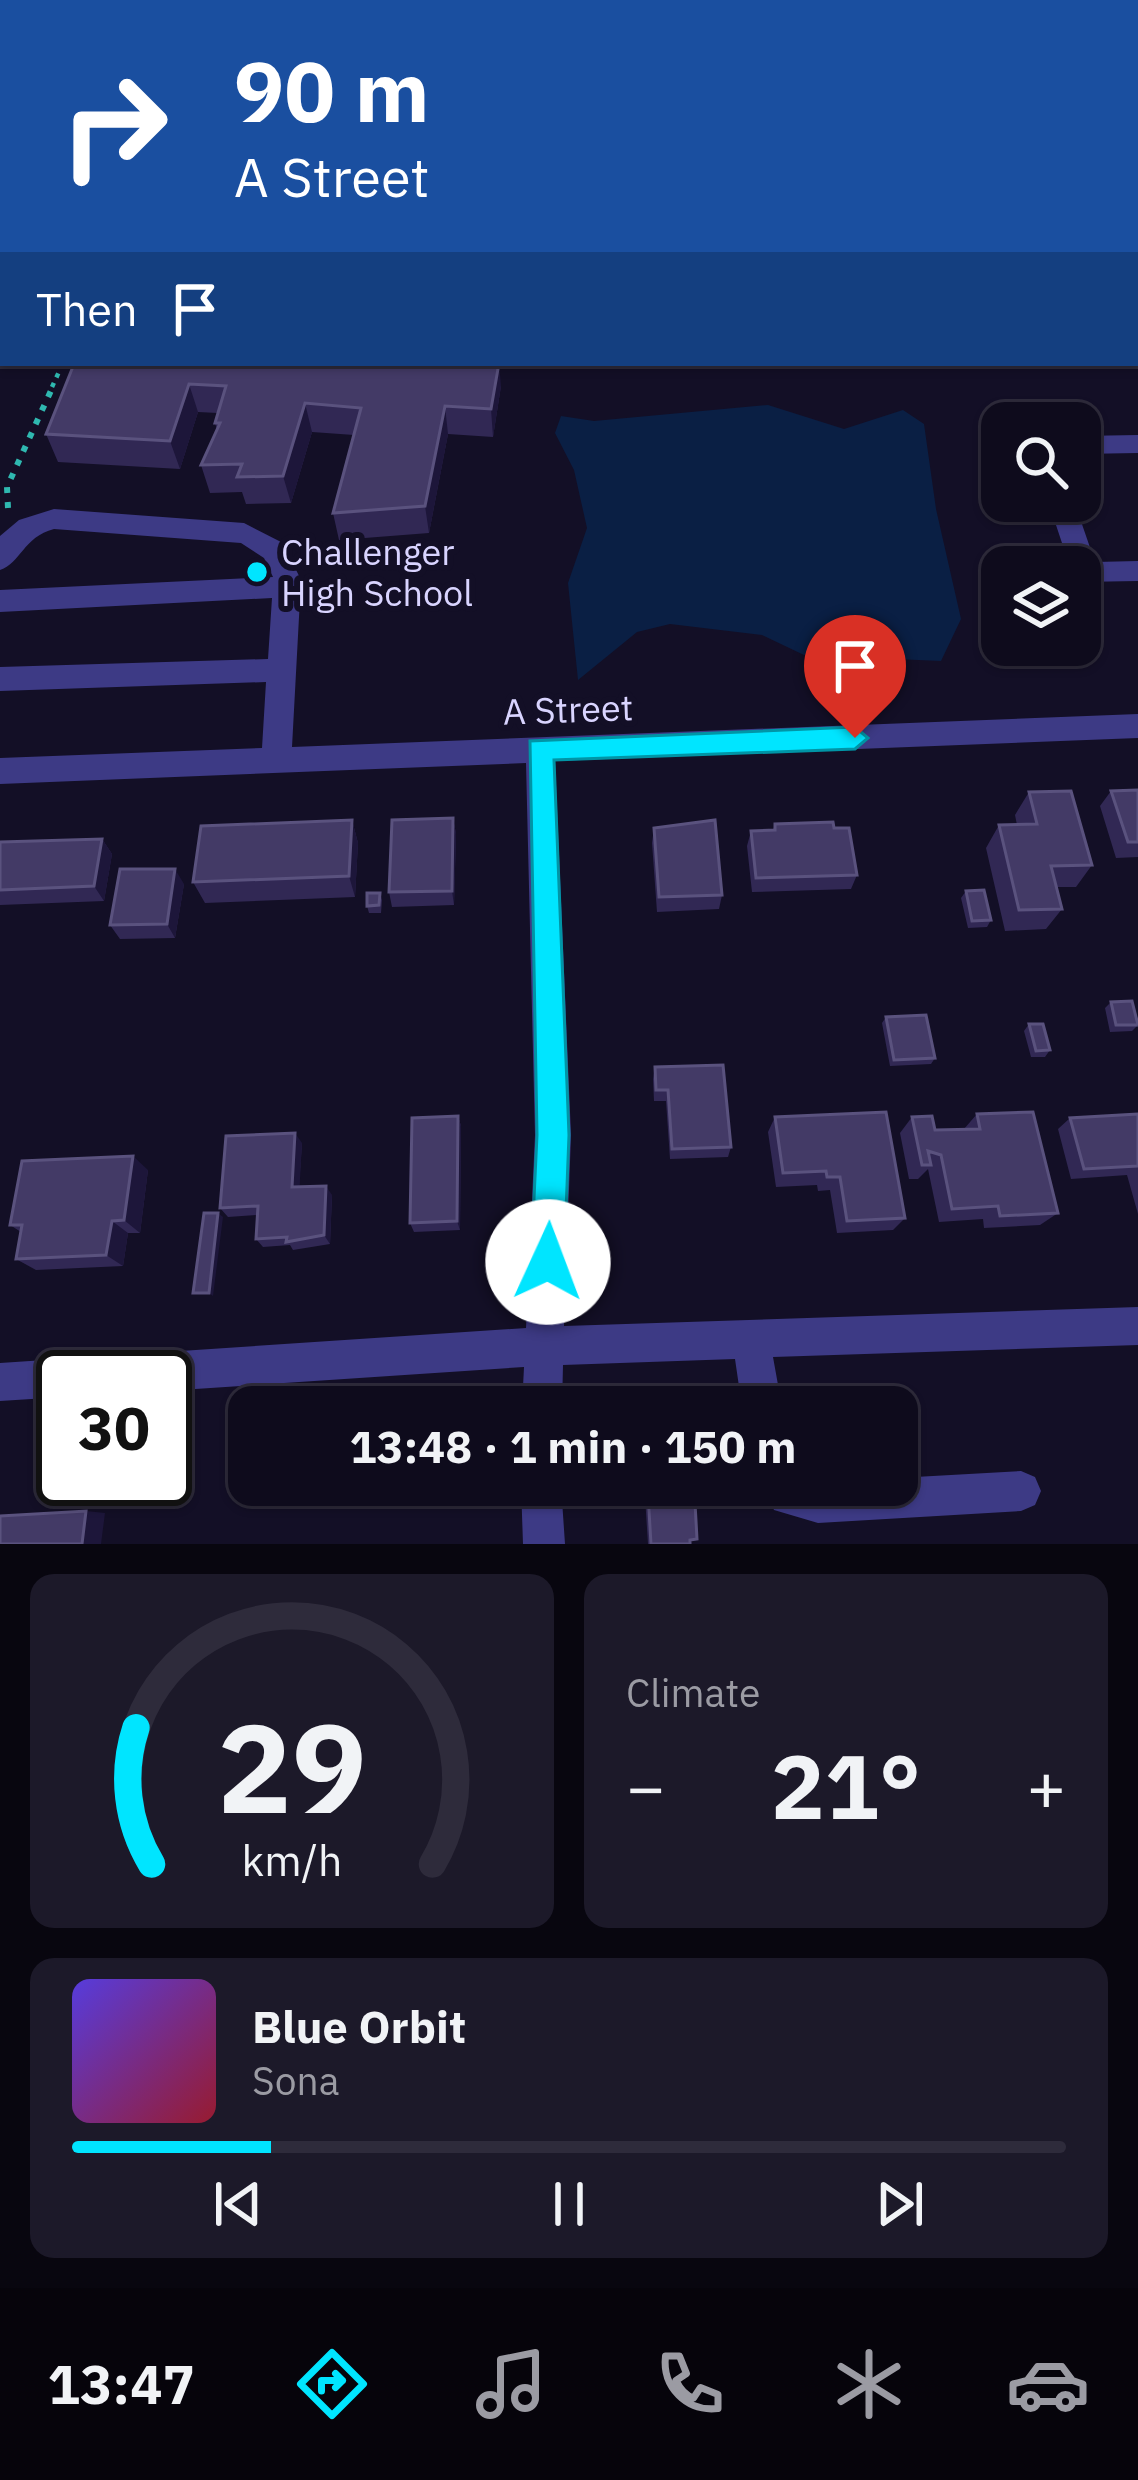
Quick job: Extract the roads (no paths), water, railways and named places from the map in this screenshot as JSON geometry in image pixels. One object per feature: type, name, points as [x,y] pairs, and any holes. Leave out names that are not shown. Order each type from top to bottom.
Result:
[{"type":"street","points":[[1101,445],[1138,443]]},
{"type":"street","points":[[5,551],[28,526],[53,519],[244,533],[276,551],[285,563],[286,587],[276,760]]},
{"type":"street","points":[[1068,522],[1085,573],[1138,572]]},
{"type":"street","points":[[0,601],[286,587]]},
{"type":"street","points":[[0,679],[282,670]]},
{"type":"street","name":"A Street","points":[[0,772],[1138,726]]},
{"type":"street","points":[[540,749],[553,1135],[543,1386]]},
{"type":"street","points":[[192,1369],[544,1346],[1138,1326]]},
{"type":"street","points":[[751,1339],[759,1386]]},
{"type":"street","points":[[0,1382],[36,1380]]},
{"type":"street","points":[[918,1497],[1021,1491]]},
{"type":"street","points":[[542,1506],[544,1544]]},
{"type":"water","points":[[768,405],[844,429],[903,410],[924,424],[936,509],[961,619],[941,661],[804,655],[762,635],[670,624],[637,632],[578,680],[568,583],[587,528],[574,470],[555,433],[561,416],[594,421]]},
{"type":"place","name":"Challenger High School","points":[[257,572]]}]
